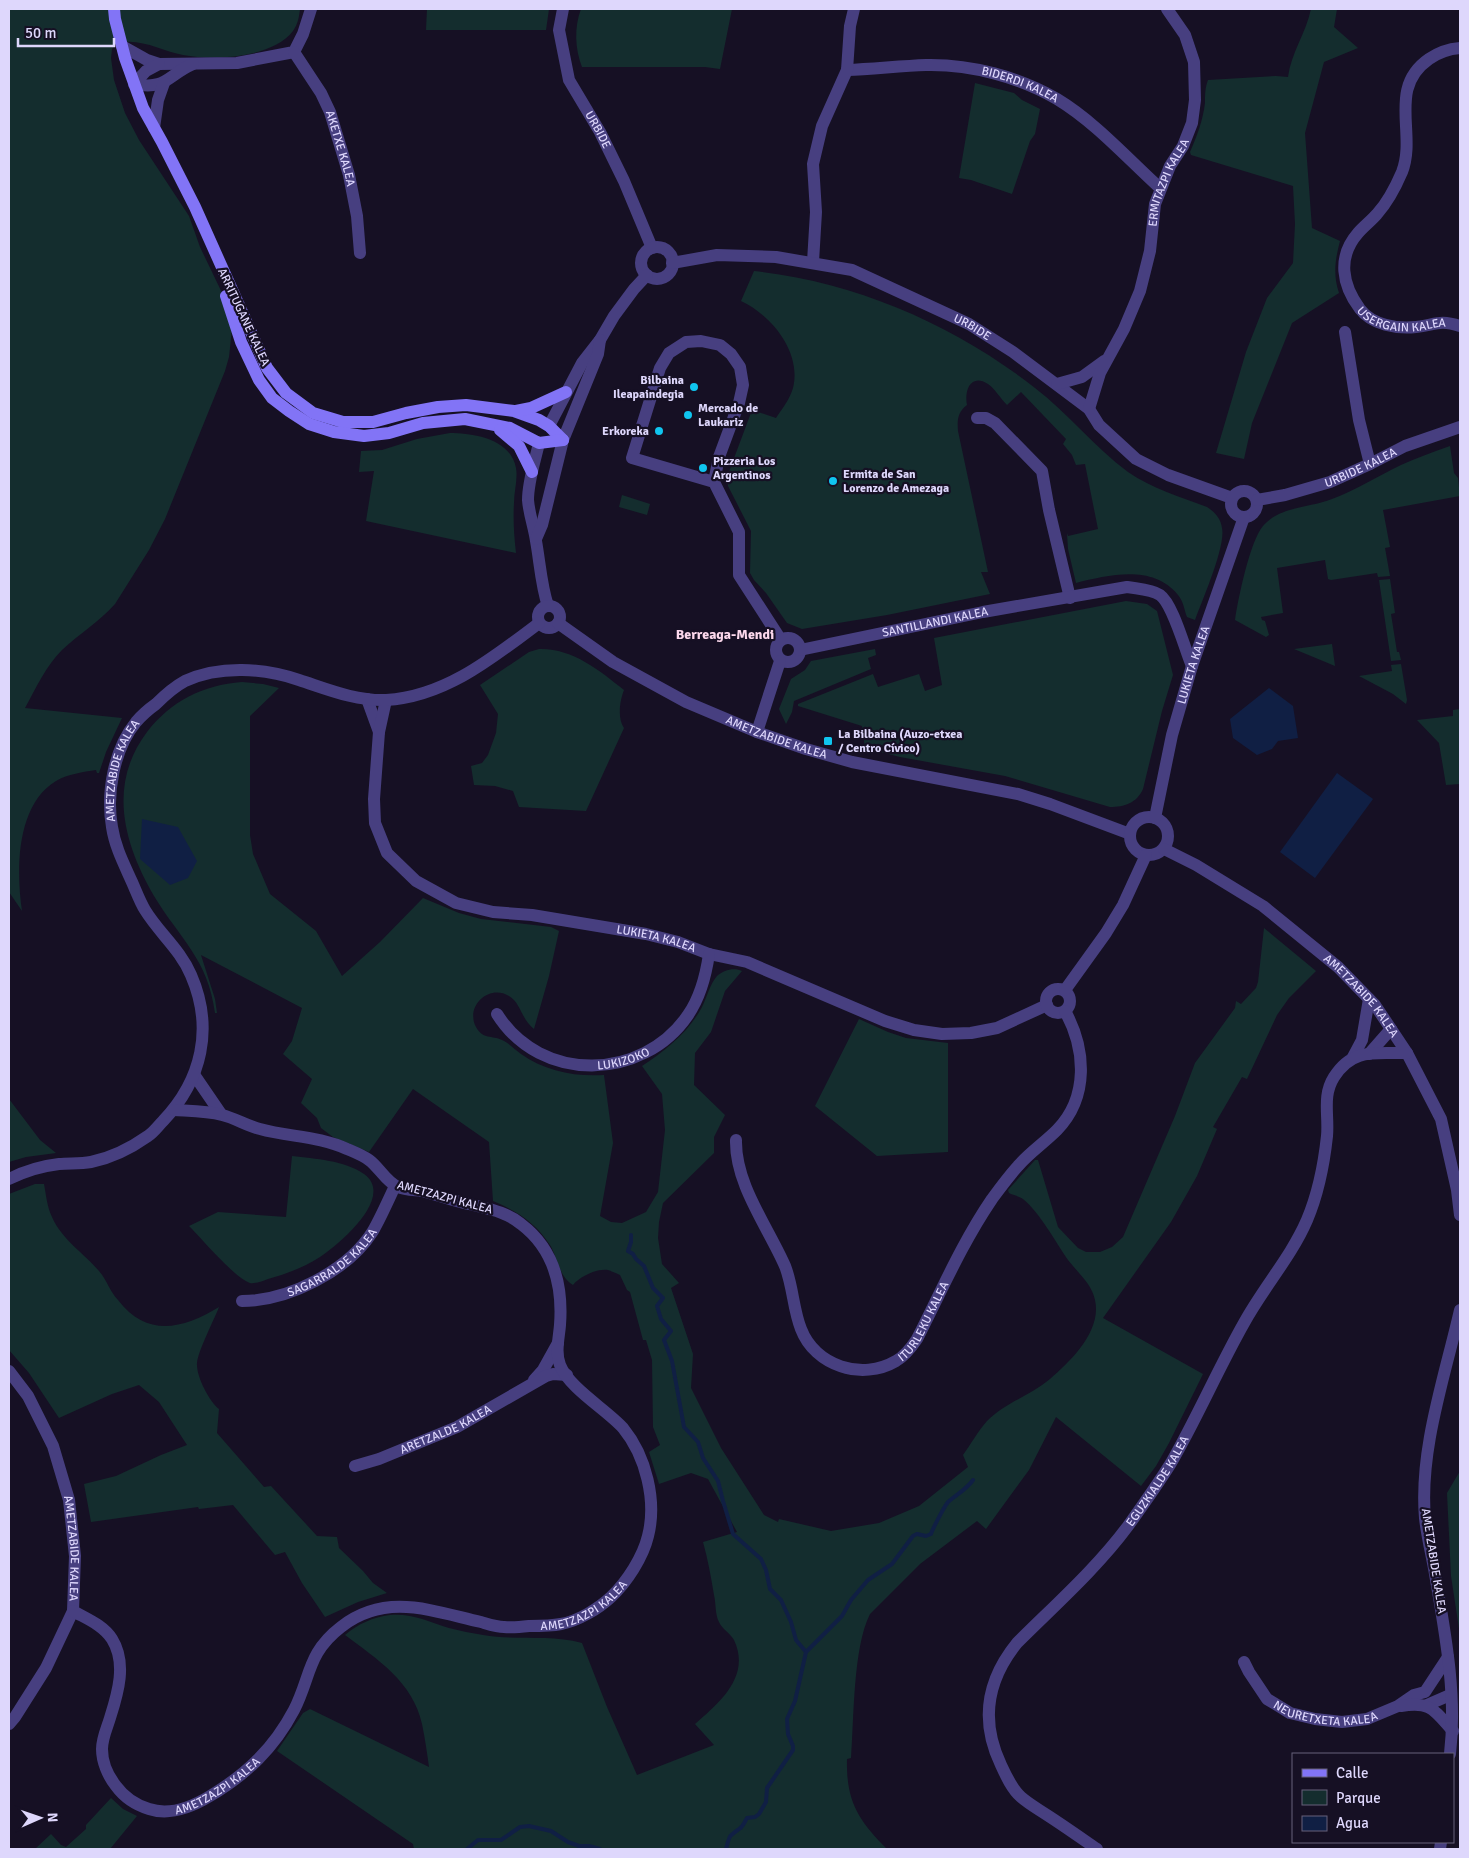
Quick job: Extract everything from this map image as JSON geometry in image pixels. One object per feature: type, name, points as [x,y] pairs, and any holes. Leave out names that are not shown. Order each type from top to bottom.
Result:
[{"type":"street","name":"ARRITUGANE KALEA","points":[[114,9],[122,46],[143,108],[195,207],[268,368],[286,393],[313,413],[343,422],[373,422],[406,413],[447,406],[466,405],[514,411]]},
{"type":"street","points":[[122,46],[147,60],[159,64],[245,62],[294,52],[303,34],[311,9]]},
{"type":"street","name":"URBIDE","points":[[563,9],[559,30],[562,54],[569,80],[600,132],[624,181],[652,248]]},
{"type":"street","points":[[814,262],[816,212],[814,164],[822,126],[847,70],[850,26],[854,9]]},
{"type":"street","name":"ERMITAZPI KALEA","points":[[1089,409],[1100,373],[1124,330],[1140,291],[1150,251],[1155,204],[1160,188],[1170,166],[1183,146],[1192,122],[1195,100],[1194,62],[1185,35],[1167,9]]},
{"type":"street","name":"USERGAIN KALEA","points":[[1460,48],[1439,52],[1424,62],[1414,72],[1408,88],[1404,110],[1406,156],[1402,170],[1382,207],[1356,235],[1345,258],[1343,272],[1350,294],[1358,306],[1377,322],[1394,327],[1416,327],[1435,322],[1451,323],[1460,326]]},
{"type":"street","name":"AKETXE KALEA","points":[[294,52],[321,93],[330,112],[352,192],[357,216],[360,253]]},
{"type":"street","points":[[134,84],[152,87],[164,83],[181,70],[195,63]]},
{"type":"street","points":[[134,84],[146,71],[159,64]]},
{"type":"street","name":"BIDERDI KALEA","points":[[847,70],[927,65],[972,69],[1024,82],[1058,100],[1083,117],[1160,188]]},
{"type":"street","points":[[154,128],[158,100],[164,83]]},
{"type":"street","name":"ARRITUGANE KALEA","points":[[208,239],[241,342],[259,380],[272,398],[309,424],[334,432],[364,436],[389,433],[423,423],[465,419],[510,428],[539,443]]},
{"type":"street","points":[[652,248],[666,250],[672,262],[670,272],[661,278],[647,276],[642,268],[642,258],[652,248]]},
{"type":"street","name":"URBIDE","points":[[672,262],[717,255],[776,257],[852,270],[969,324],[1013,352],[1089,409],[1099,424],[1136,458],[1168,475],[1232,498]]},
{"type":"street","points":[[548,606],[544,594],[528,499],[539,443],[582,363],[600,340],[619,309],[634,289],[647,276]]},
{"type":"street","points":[[1345,332],[1359,420],[1370,464]]},
{"type":"street","points":[[536,539],[542,525],[563,440],[598,354],[600,340]]},
{"type":"street","points":[[714,482],[632,458],[660,368],[669,353],[686,342],[701,341],[720,345],[731,354],[740,367],[744,385],[714,482],[739,532],[739,575],[781,640]]},
{"type":"street","name":"ERMITAZPI KALEA","points":[[1057,384],[1082,377],[1095,369],[1109,355]]},
{"type":"street","points":[[1074,397],[1082,377]]},
{"type":"street","points":[[1074,397],[1094,391]]},
{"type":"street","points":[[514,411],[531,408],[566,392]]},
{"type":"street","points":[[514,411],[539,420],[549,426],[563,440]]},
{"type":"street","points":[[977,418],[986,418],[995,423],[1042,471],[1049,510],[1070,598]]},
{"type":"street","points":[[492,425],[519,446],[532,472]]},
{"type":"street","name":"URBIDE KALEA","points":[[1257,500],[1285,495],[1330,482],[1405,446],[1460,428]]},
{"type":"street","points":[[539,443],[563,440]]},
{"type":"street","points":[[1248,491],[1257,500],[1255,512],[1244,517],[1233,511],[1232,498],[1239,492],[1248,491]]},
{"type":"street","name":"LUKIETA KALEA","points":[[1155,818],[1172,735],[1192,666],[1244,517]]},
{"type":"street","name":"SANTILLANDI KALEA","points":[[800,650],[984,612],[1127,587],[1147,590],[1161,596],[1170,607],[1192,666]]},
{"type":"street","points":[[548,606],[557,610],[560,616],[558,622],[549,628],[539,622],[538,613],[542,608],[548,606]]},
{"type":"street","name":"AMETZABIDE KALEA","points":[[9,1179],[40,1167],[89,1162],[130,1148],[150,1134],[174,1110],[195,1076],[202,1047],[202,1023],[198,998],[191,976],[180,953],[145,911],[118,851],[111,827],[112,778],[120,752],[137,720],[167,694],[187,680],[220,672],[246,670],[273,673],[298,679],[329,692],[367,699],[386,700],[418,695],[482,666],[539,622]]},
{"type":"street","name":"AMETZABIDE KALEA","points":[[558,622],[612,662],[686,702],[757,732],[852,762],[1018,794],[1130,834]]},
{"type":"street","points":[[785,638],[793,639],[800,650],[795,660],[788,663],[780,660],[775,650],[781,640],[785,638]]},
{"type":"street","points":[[757,732],[780,660]]},
{"type":"street","name":"LUKIETA KALEA","points":[[367,699],[379,732]]},
{"type":"street","name":"LUKIETA KALEA","points":[[386,700],[379,732],[374,799],[375,823],[387,853],[416,881],[456,902],[493,912],[532,915],[646,934],[678,942],[709,954],[746,962],[885,1020],[914,1030],[942,1034],[971,1033],[997,1028],[1047,1005]]},
{"type":"street","points":[[1144,818],[1155,818],[1165,826],[1167,843],[1164,849],[1152,855],[1140,854],[1132,846],[1130,834],[1134,824],[1144,818]]},
{"type":"street","name":"AMETZABIDE KALEA","points":[[1164,849],[1196,865],[1262,906],[1338,967],[1368,999],[1391,1028],[1407,1053],[1442,1119],[1457,1190],[1460,1216]]},
{"type":"street","points":[[1065,990],[1106,933],[1123,905],[1146,855]]},
{"type":"street","name":"LUKIZOKO","points":[[497,1014],[504,1025],[529,1047],[546,1056],[567,1063],[585,1066],[607,1065],[626,1060],[645,1053],[662,1042],[678,1028],[689,1014],[699,996],[706,975],[709,954]]},
{"type":"street","points":[[1058,988],[1065,990],[1071,1001],[1068,1008],[1065,1011],[1054,1012],[1047,1005],[1046,997],[1051,991],[1058,988]]},
{"type":"street","name":"EGUZKIALDE KALEA","points":[[1098,1849],[1020,1797],[1006,1777],[997,1758],[991,1738],[988,1718],[990,1695],[1004,1659],[1023,1637],[1107,1553],[1128,1526],[1170,1464],[1245,1321],[1287,1257],[1307,1220],[1320,1181],[1327,1134],[1326,1096],[1334,1078],[1345,1062],[1353,1057],[1362,1040],[1368,999]]},
{"type":"street","name":"ITURLEKU KALEA","points":[[736,1140],[736,1152],[754,1204],[786,1268],[798,1319],[806,1340],[821,1357],[841,1367],[864,1370],[888,1365],[906,1353],[917,1340],[966,1242],[993,1198],[1018,1166],[1058,1130],[1075,1102],[1080,1086],[1081,1052],[1072,1024],[1065,1011]]},
{"type":"street","points":[[1362,1040],[1391,1028]]},
{"type":"street","points":[[1369,1054],[1391,1028]]},
{"type":"street","points":[[1353,1057],[1369,1054],[1407,1053]]},
{"type":"street","points":[[195,1076],[221,1114]]},
{"type":"street","name":"AMETZAZPI KALEA","points":[[73,1611],[106,1631],[119,1657],[118,1686],[102,1748],[103,1760],[120,1791],[139,1805],[161,1812],[182,1809],[204,1800],[243,1775],[273,1744],[295,1708],[311,1663],[320,1648],[331,1635],[360,1615],[394,1606],[412,1606],[505,1628],[567,1623],[588,1613],[614,1595],[640,1558],[648,1539],[651,1520],[648,1480],[642,1462],[623,1428],[587,1397],[561,1367],[557,1351],[561,1304],[555,1268],[535,1236],[521,1223],[505,1213],[395,1186],[369,1160],[343,1147],[314,1138],[260,1129],[221,1114],[174,1110]]},
{"type":"street","name":"SAGARRALDE KALEA","points":[[242,1301],[272,1298],[304,1286],[338,1266],[360,1247],[372,1231],[395,1186]]},
{"type":"street","name":"AMETZABIDE KALEA","points":[[1450,1753],[1453,1731],[1448,1657],[1425,1518],[1425,1488],[1433,1424],[1460,1310]]},
{"type":"street","name":"ARETZALDE KALEA","points":[[531,1384],[543,1370],[558,1343]]},
{"type":"street","name":"AMETZABIDE KALEA","points":[[9,1371],[28,1396],[53,1446],[69,1500],[75,1556],[73,1611],[46,1668],[9,1724]]},
{"type":"street","name":"ARETZALDE KALEA","points":[[356,1466],[379,1459],[457,1427],[531,1384],[553,1374],[567,1375]]},
{"type":"street","points":[[1448,1657],[1426,1692],[1450,1695]]},
{"type":"street","name":"NEURETXETA KALEA","points":[[1244,1662],[1267,1699],[1290,1713],[1315,1719],[1342,1722],[1367,1719],[1426,1692]]},
{"type":"street","name":"NEURETXETA KALEA","points":[[1398,1706],[1427,1705],[1450,1695]]},
{"type":"street","points":[[1427,1705],[1453,1731]]},
{"type":"green space","points":[[9,9],[300,9],[295,28],[284,40],[257,52],[226,57],[196,57],[132,42],[116,44],[112,49],[111,58],[114,80],[125,113],[139,140],[189,216],[200,247],[225,299],[232,329],[229,357],[225,371],[165,519],[149,550],[115,604],[56,656],[25,708],[122,718],[106,752],[99,773],[96,770],[56,781],[43,792],[33,806],[26,822],[20,858],[19,877],[22,911],[9,892]]},
{"type":"green space","points":[[427,9],[549,9],[546,30],[426,30]]},
{"type":"green space","points":[[581,9],[732,9],[720,69],[705,67],[582,67],[576,38],[577,23]]},
{"type":"green space","points":[[1311,9],[1337,9],[1334,27],[1358,48],[1324,62],[1305,133],[1312,228],[1340,241],[1335,267],[1339,293],[1292,323],[1252,423],[1244,459],[1216,453],[1246,352],[1267,298],[1293,263],[1295,224],[1293,186],[1191,155],[1190,152],[1203,116],[1208,80],[1288,77],[1292,60]]},
{"type":"green space","points":[[975,83],[1014,93],[1022,100],[1040,109],[1035,134],[1030,141],[1012,194],[971,180],[959,178]]},
{"type":"green space","points":[[754,271],[830,285],[867,296],[938,326],[1004,365],[1035,388],[1128,472],[1156,487],[1210,509],[1220,522],[1222,536],[1213,574],[1195,620],[1187,617],[1183,603],[1178,595],[1168,585],[1156,579],[1130,574],[1102,577],[1076,583],[1068,549],[1067,533],[1068,536],[1098,529],[1085,464],[1076,465],[1072,455],[1063,444],[1066,439],[1021,392],[1007,405],[991,386],[982,381],[977,381],[973,382],[968,389],[967,405],[960,413],[958,419],[958,431],[988,572],[981,572],[990,594],[887,615],[802,629],[787,623],[750,573],[751,531],[728,486],[727,477],[752,410],[776,418],[788,400],[793,388],[795,374],[793,361],[782,336],[763,315],[741,301]]},
{"type":"green space","points":[[450,433],[480,436],[499,444],[513,458],[516,468],[514,534],[516,553],[366,521],[374,471],[359,472],[361,451],[382,450],[417,439]]},
{"type":"green space","points":[[1450,446],[1454,473],[1458,478],[1460,496],[1383,510],[1390,547],[1385,548],[1390,576],[1378,577],[1377,573],[1331,580],[1328,579],[1325,560],[1277,568],[1283,613],[1261,617],[1265,621],[1269,635],[1266,637],[1235,620],[1249,557],[1258,533],[1270,519],[1287,511],[1323,502],[1341,495],[1401,465]]},
{"type":"green space","points":[[622,495],[650,504],[647,515],[619,507]]},
{"type":"green space","points":[[1390,579],[1395,613],[1391,614],[1397,652],[1399,652],[1401,660],[1391,661],[1379,580]]},
{"type":"green space","points":[[1126,601],[1147,604],[1157,611],[1173,675],[1143,789],[1134,801],[1125,805],[1110,807],[1005,776],[900,757],[865,748],[862,726],[798,706],[798,704],[873,674],[878,687],[919,674],[925,691],[942,685],[934,638]]},
{"type":"green space","points":[[1332,644],[1335,666],[1294,649]]},
{"type":"green space","points":[[539,649],[563,652],[574,656],[595,668],[624,690],[620,704],[620,719],[624,728],[586,811],[519,807],[513,791],[495,786],[474,785],[471,766],[482,763],[488,755],[496,733],[498,714],[480,685],[529,652]]},
{"type":"green space","points":[[875,649],[876,655],[868,658],[871,669],[794,701],[792,712],[786,724],[779,709],[791,679],[805,670],[811,661]]},
{"type":"green space","points":[[1401,664],[1406,704],[1393,694],[1359,676],[1392,671],[1391,665]]},
{"type":"green space","points":[[242,682],[279,688],[250,716],[250,835],[253,854],[270,894],[316,931],[342,976],[380,942],[423,898],[459,913],[481,919],[551,927],[559,931],[534,1029],[526,1021],[513,999],[501,993],[487,995],[481,999],[476,1005],[473,1019],[476,1027],[482,1034],[505,1041],[521,1054],[540,1065],[571,1074],[604,1075],[613,1143],[600,1216],[611,1222],[622,1223],[646,1212],[658,1192],[665,1130],[662,1094],[642,1066],[660,1054],[690,1025],[702,1007],[710,987],[717,976],[729,970],[736,969],[742,971],[725,991],[711,1032],[695,1053],[694,1085],[725,1115],[714,1137],[714,1153],[663,1203],[658,1238],[662,1264],[679,1283],[671,1288],[693,1354],[691,1388],[721,1448],[764,1515],[778,1522],[779,1519],[831,1531],[879,1523],[919,1506],[968,1467],[963,1455],[987,1421],[1002,1409],[1043,1385],[1067,1363],[1089,1334],[1096,1312],[1095,1300],[1091,1289],[1068,1260],[1041,1219],[1023,1199],[1009,1193],[1008,1190],[1035,1160],[1038,1160],[1058,1227],[1078,1248],[1086,1252],[1100,1252],[1112,1247],[1123,1237],[1175,1116],[1195,1063],[1235,1008],[1236,1001],[1241,1004],[1256,988],[1264,928],[1316,971],[1289,998],[1277,1015],[1247,1079],[1242,1077],[1213,1127],[1217,1129],[1197,1176],[1171,1222],[1103,1318],[1203,1374],[1156,1466],[1141,1486],[1056,1417],[1029,1470],[986,1529],[977,1521],[920,1564],[870,1614],[864,1628],[857,1664],[851,1758],[847,1759],[847,1774],[852,1798],[861,1819],[887,1849],[414,1849],[413,1844],[277,1751],[303,1713],[310,1709],[429,1767],[422,1724],[411,1696],[392,1673],[345,1635],[360,1624],[390,1615],[413,1617],[449,1628],[495,1637],[545,1638],[582,1643],[607,1707],[637,1775],[714,1745],[695,1724],[723,1697],[736,1677],[739,1665],[734,1640],[722,1627],[718,1619],[711,1575],[703,1542],[737,1532],[708,1479],[691,1473],[659,1484],[649,1452],[660,1445],[653,1427],[652,1360],[646,1340],[643,1340],[630,1292],[627,1290],[620,1275],[608,1270],[599,1270],[589,1274],[579,1279],[573,1285],[568,1282],[553,1250],[539,1230],[518,1214],[493,1201],[489,1142],[413,1089],[369,1152],[333,1137],[321,1128],[317,1118],[301,1103],[312,1079],[283,1054],[292,1041],[302,1008],[201,955],[215,999],[217,1013],[215,1013],[206,978],[192,950],[154,896],[143,876],[128,835],[124,814],[124,793],[127,773],[135,752],[156,721],[177,703],[189,696],[214,687]]},
{"type":"green space","points":[[1460,709],[1460,784],[1446,785],[1439,743],[1417,720],[1453,716],[1453,710]]},
{"type":"green space","points":[[859,1019],[906,1038],[948,1043],[948,1152],[877,1156],[815,1106]]},
{"type":"green space","points":[[9,1099],[40,1140],[56,1153],[26,1157],[9,1162]]},
{"type":"green space","points":[[292,1156],[329,1161],[356,1169],[364,1174],[372,1184],[373,1195],[369,1207],[361,1220],[339,1242],[320,1257],[288,1272],[259,1282],[250,1283],[236,1274],[189,1226],[218,1212],[286,1217]]},
{"type":"green space","points":[[35,1184],[44,1184],[50,1213],[61,1233],[93,1264],[118,1300],[129,1312],[153,1325],[166,1326],[192,1321],[219,1307],[203,1343],[197,1363],[204,1388],[219,1409],[217,1433],[264,1487],[271,1486],[317,1536],[337,1537],[339,1548],[373,1583],[387,1593],[358,1602],[325,1617],[302,1583],[285,1552],[275,1555],[233,1505],[199,1509],[198,1507],[91,1522],[84,1484],[116,1476],[187,1445],[159,1402],[139,1385],[112,1394],[59,1418],[29,1373],[9,1350],[9,1194]]},
{"type":"green space","points":[[1460,1471],[1460,1635],[1451,1576],[1447,1493]]},
{"type":"green space","points":[[111,1798],[123,1809],[137,1816],[110,1849],[35,1849],[51,1834],[61,1845],[66,1847],[86,1829],[86,1825]]},
{"type":"water","points":[[1269,688],[1293,706],[1298,738],[1278,741],[1272,749],[1257,755],[1233,738],[1230,719]]},
{"type":"water","points":[[1337,773],[1373,799],[1315,878],[1280,852]]},
{"type":"water","points":[[142,819],[178,827],[197,861],[188,878],[170,885],[140,859]]},
{"type":"waterway","points":[[631,1235],[628,1251],[644,1266],[653,1288],[663,1298],[657,1306],[661,1319],[671,1331],[664,1340],[672,1361],[684,1427],[698,1442],[703,1458],[718,1481],[733,1534],[761,1559],[766,1570],[770,1589],[781,1600],[791,1622],[796,1640],[806,1652]]},
{"type":"waterway","points":[[726,1849],[730,1837],[742,1827],[747,1818],[755,1817],[759,1814],[766,1802],[767,1788],[793,1750],[788,1734],[787,1719],[795,1701],[806,1652],[842,1616],[851,1600],[868,1580],[892,1564],[913,1536],[917,1534],[926,1536],[931,1534],[948,1502],[973,1480]]},
{"type":"waterway","points":[[467,1849],[478,1840],[501,1840],[520,1827],[529,1826],[551,1831],[568,1842],[579,1846],[600,1849]]},
{"type":"place","name":"Bilbaina Ileapaindegia","points":[[694,387]]},
{"type":"place","name":"Mercado de Laukariz","points":[[688,415]]},
{"type":"place","name":"Erkoreka","points":[[659,431]]},
{"type":"place","name":"Pizzeria Los Argentinos","points":[[703,468]]},
{"type":"place","name":"Ermita de San Lorenzo de Amezaga","points":[[833,481]]},
{"type":"place","name":"La Bilbaina (Auzo-etxea / Centro Cívico)","points":[[828,741]]},
{"type":"district","name":"Berreaga-Mendi","points":[[725,634]]}]
